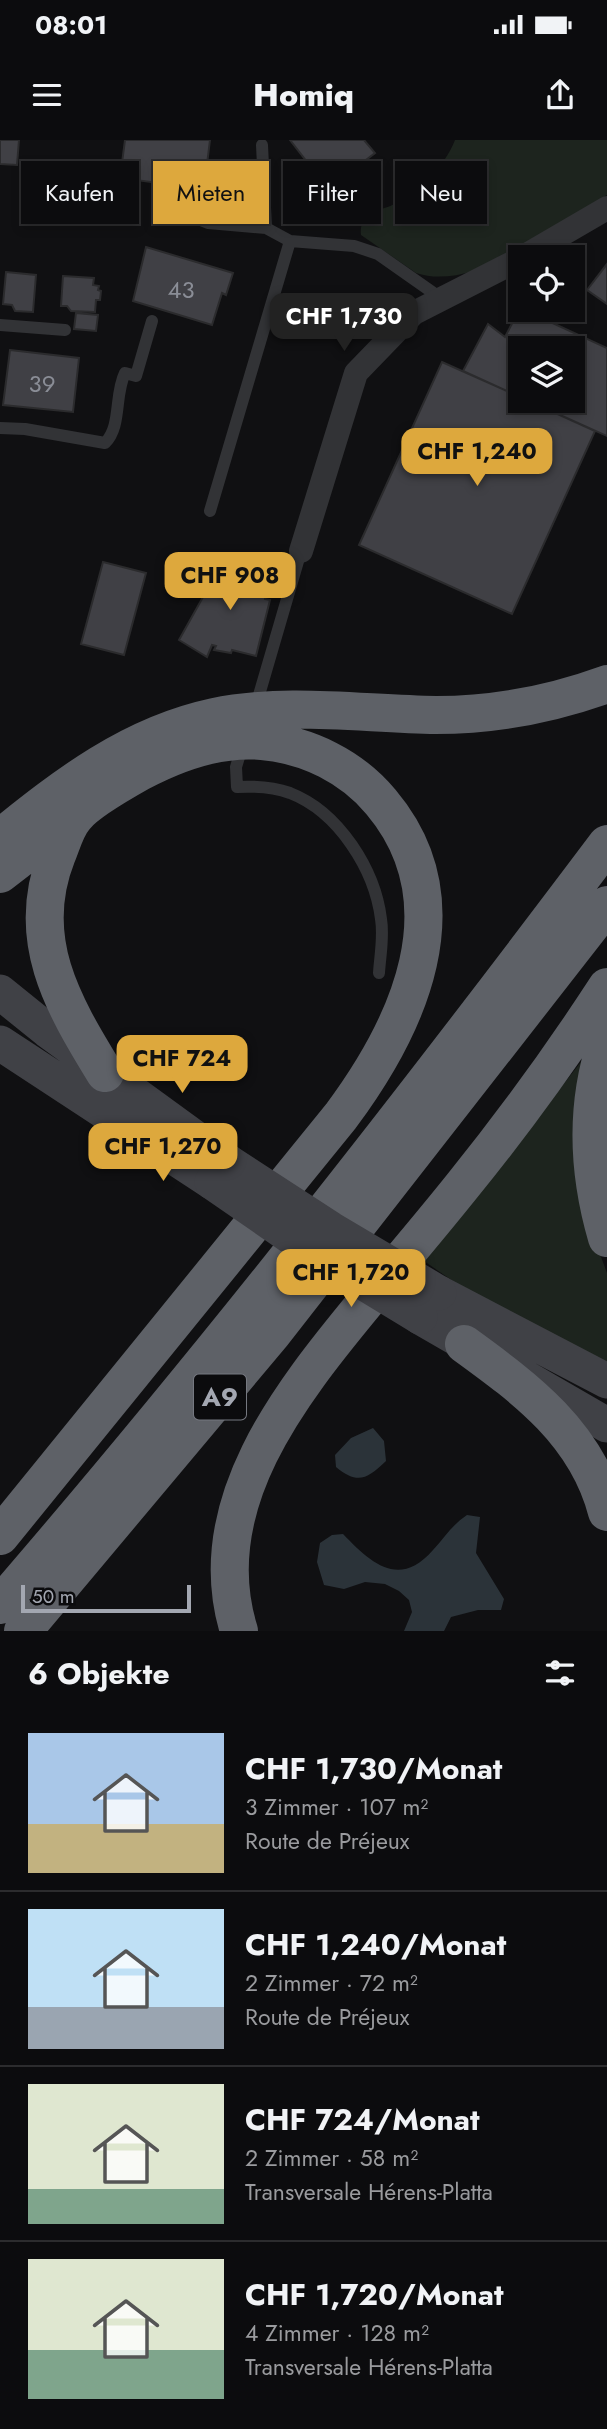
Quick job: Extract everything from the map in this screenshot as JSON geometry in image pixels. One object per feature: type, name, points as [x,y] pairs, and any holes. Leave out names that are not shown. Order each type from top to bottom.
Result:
[{"type":"highway","points":[[0,874],[101,762],[165,732],[213,717],[286,710],[438,715],[495,712],[556,701],[607,684]]},
{"type":"highway","points":[[0,838],[64,806],[191,750],[230,742],[261,741],[308,752],[338,765],[365,785],[397,823],[417,870],[423,906],[422,938],[416,975],[404,1011],[376,1066],[359,1092],[0,1536]]},
{"type":"highway","points":[[0,822],[64,806]]},
{"type":"highway","points":[[64,806],[44,907],[44,929],[59,990],[105,1073]]},
{"type":"highway","name":"A9","points":[[0,1605],[258,1295],[607,844]]},
{"type":"highway","name":"A9","points":[[23,1631],[272,1334],[607,905]]},
{"type":"highway","points":[[239,1631],[231,1589],[230,1553],[239,1507],[260,1451],[287,1405],[324,1354],[511,1126],[607,987]]},
{"type":"highway","points":[[607,1040],[597,1078],[591,1138],[594,1180],[607,1238]]},
{"type":"highway","points":[[464,1344],[517,1382],[561,1423],[593,1472],[607,1512]]},
{"type":"main road","points":[[0,992],[105,1073],[313,1252],[607,1381]]},
{"type":"main road","points":[[0,1042],[220,1172]]},
{"type":"main road","points":[[430,1305],[464,1344],[540,1384],[607,1425]]},
{"type":"street","points":[[543,245],[607,208]]},
{"type":"street","points":[[301,551],[356,373],[414,313],[508,265]]},
{"type":"lane","points":[[262,145],[266,228]]},
{"type":"lane","points":[[220,224],[266,228],[290,241],[354,246],[379,254],[442,299]]},
{"type":"lane","points":[[210,511],[290,241]]},
{"type":"lane","points":[[0,428],[25,429],[104,443],[113,435],[121,382],[125,373],[136,376],[152,321]]},
{"type":"lane","points":[[0,325],[65,330]]},
{"type":"lane","points":[[259,695],[301,551]]},
{"type":"lane","points":[[240,754],[236,767],[237,787],[275,789],[299,797],[339,830],[358,852],[372,880],[380,910],[379,973]]},
{"type":"shaded area","points":[[455,140],[607,140],[607,195],[529,245],[508,245],[508,257],[490,265],[439,277],[416,273],[361,235],[362,224],[381,224],[381,209],[395,203],[395,224],[487,224],[487,161],[443,161]]},
{"type":"shaded area","points":[[592,1048],[597,1246],[607,1273],[607,1370],[463,1288],[424,1261]]},
{"type":"shaded area","points":[[373,1428],[384,1441],[386,1461],[362,1478],[350,1476],[336,1467],[335,1455],[351,1438]]},
{"type":"shaded area","points":[[467,1515],[480,1517],[476,1553],[504,1599],[501,1610],[478,1610],[451,1617],[444,1631],[404,1631],[412,1612],[409,1600],[399,1591],[385,1584],[365,1582],[344,1589],[324,1585],[317,1562],[320,1543],[332,1535],[343,1534],[375,1562],[397,1570],[421,1562]]},
{"type":"building","points":[[0,140],[19,140],[17,165],[0,164]]},
{"type":"building","points":[[125,140],[210,140],[207,161],[153,161],[153,182],[139,180],[139,161],[122,161]]},
{"type":"building","points":[[290,140],[364,140],[375,153],[365,161],[306,161]]},
{"type":"building","points":[[146,247],[233,273],[226,295],[222,293],[212,325],[133,301]]},
{"type":"building","points":[[607,264],[607,304],[587,290]]},
{"type":"building","points":[[6,272],[36,275],[33,312],[15,311],[12,305],[3,304]]},
{"type":"building","points":[[63,276],[94,278],[93,285],[99,286],[98,290],[101,291],[100,300],[96,300],[95,312],[71,311],[67,306],[61,306]]},
{"type":"building","points":[[76,313],[98,315],[96,331],[74,329]]},
{"type":"building","points":[[513,322],[550,322],[581,336],[508,336],[508,392],[463,371],[488,324],[505,337]]},
{"type":"building","points":[[585,338],[607,348],[607,436],[560,415],[585,413]]},
{"type":"building","points":[[10,350],[79,358],[73,412],[3,405]]},
{"type":"building","points":[[442,362],[508,392],[508,413],[555,413],[595,431],[512,614],[359,545]]},
{"type":"building","points":[[219,559],[271,574],[265,599],[270,600],[256,656],[232,650],[231,653],[214,650],[216,646],[212,645],[207,657],[179,640],[217,572]]},
{"type":"building","points":[[103,562],[146,573],[124,655],[81,644]]}]
